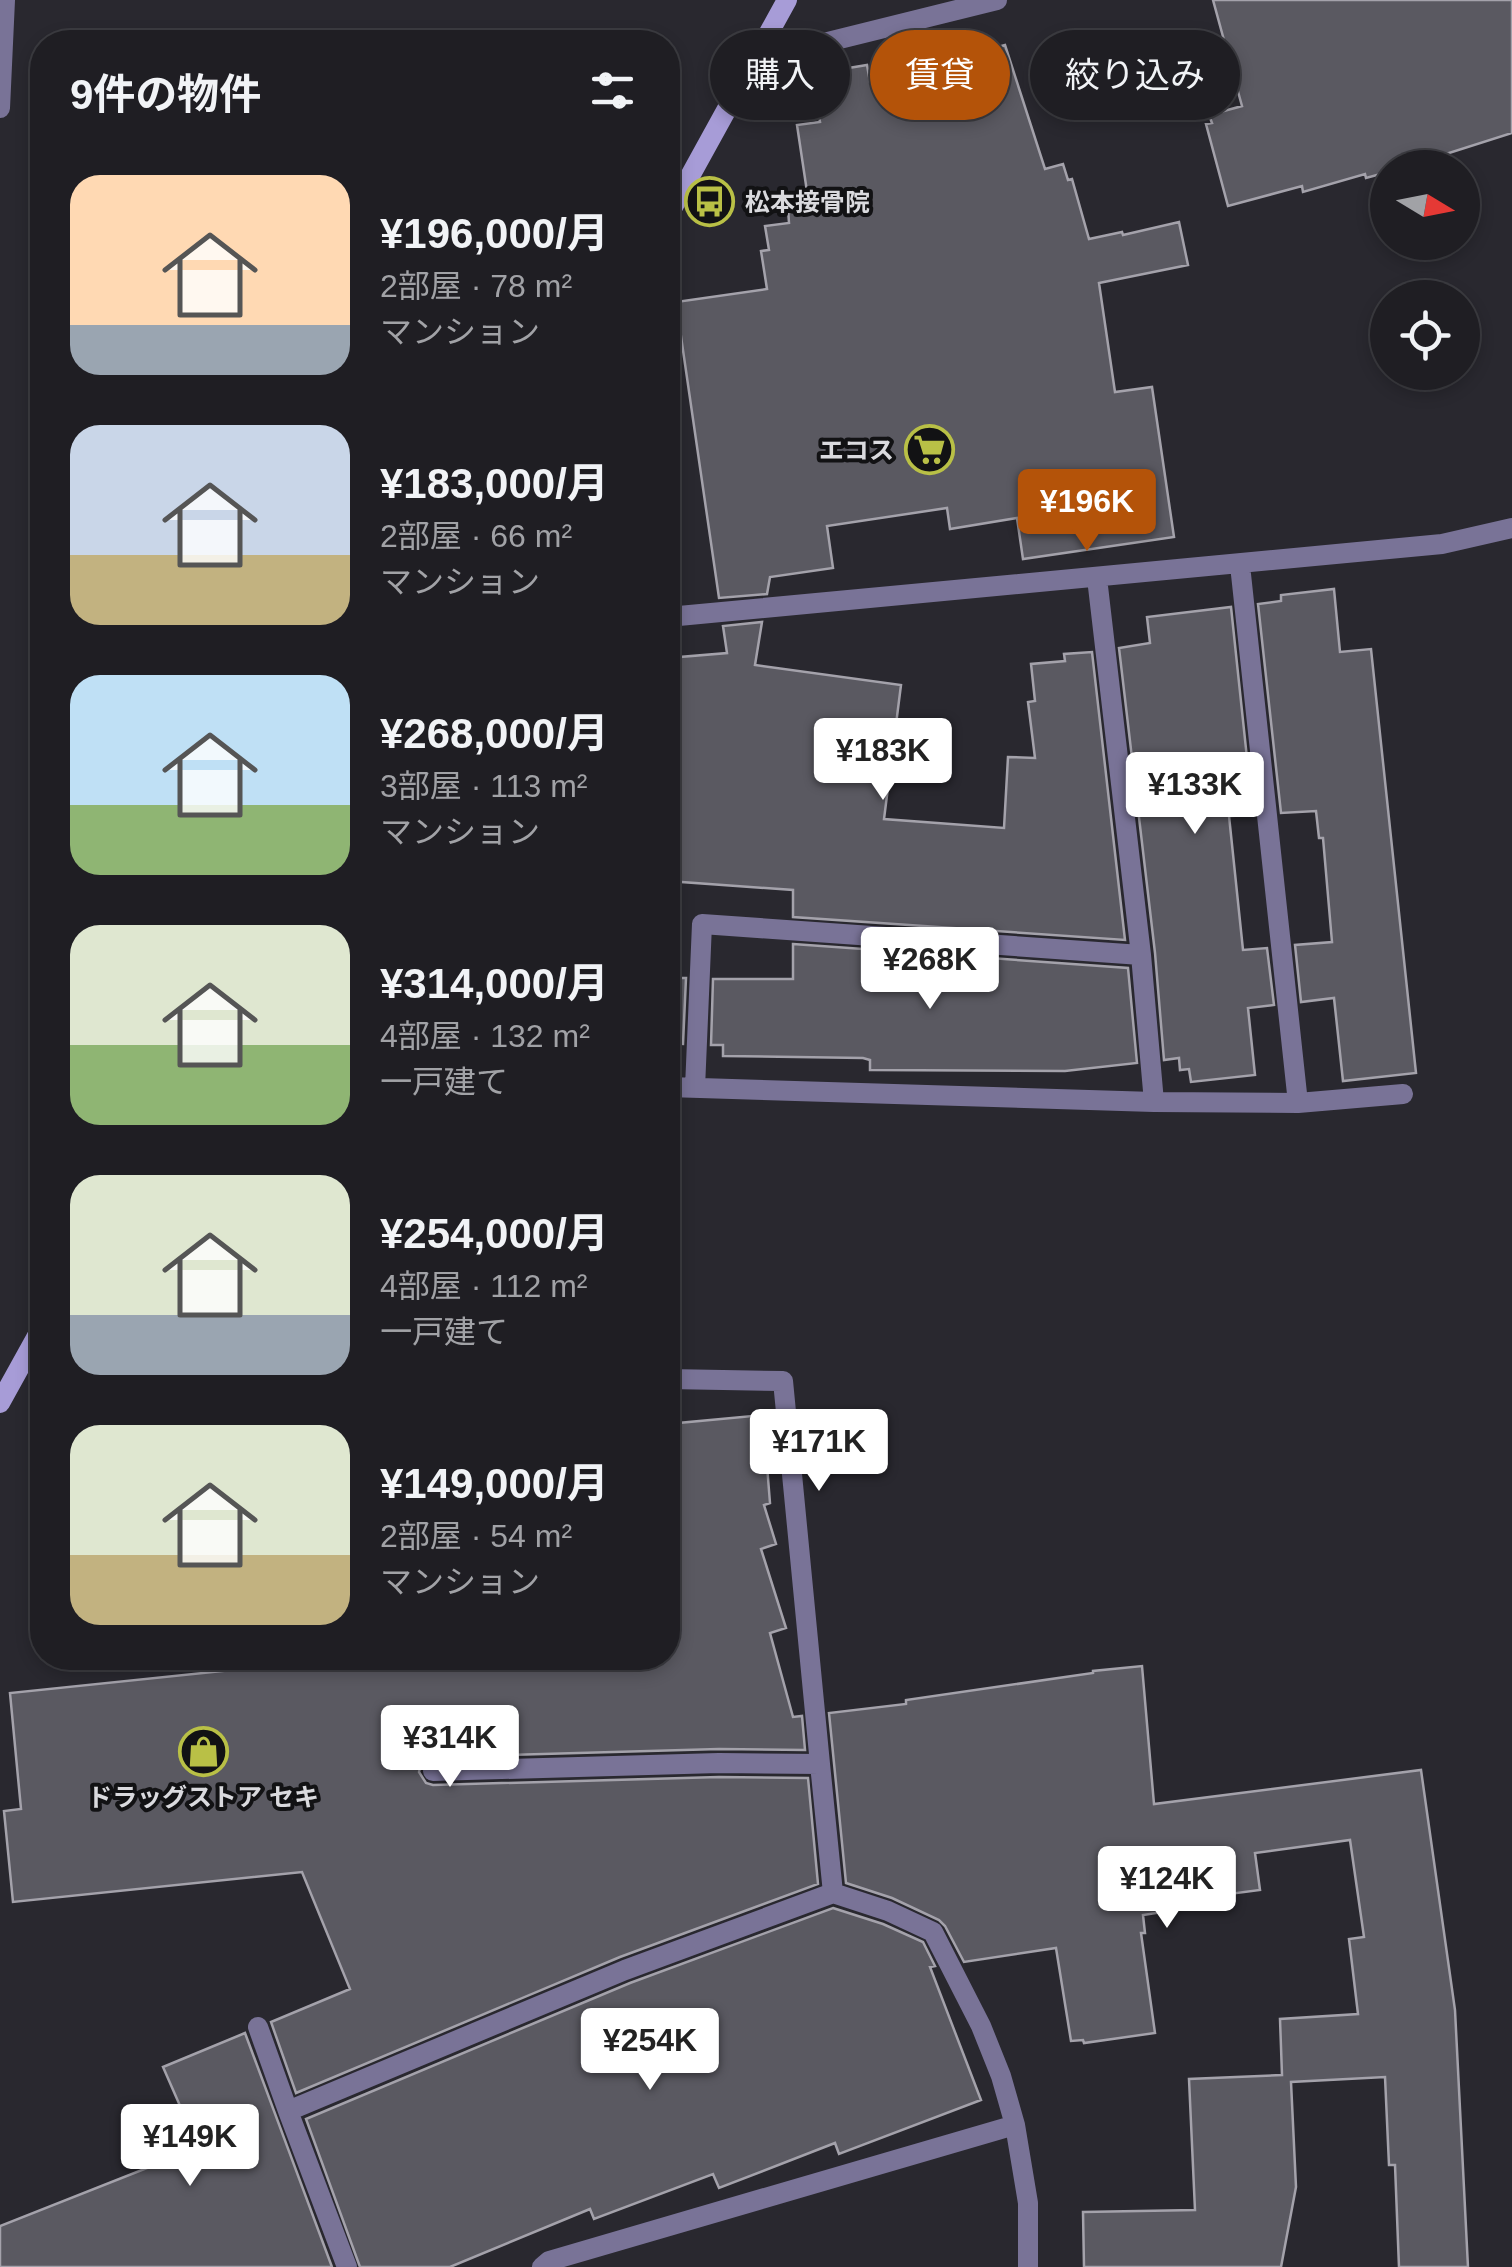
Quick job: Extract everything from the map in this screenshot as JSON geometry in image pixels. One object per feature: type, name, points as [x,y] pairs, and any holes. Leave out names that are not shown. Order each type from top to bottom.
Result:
[{"type":"main road","points":[[770,30],[786,0]]},
{"type":"main road","points":[[680,194],[722,120]]},
{"type":"main road","points":[[0,1402],[30,1348]]},
{"type":"street","points":[[0,108],[5,0]]},
{"type":"street","points":[[850,36],[997,0]]},
{"type":"street","points":[[680,616],[1442,544],[1512,528]]},
{"type":"street","points":[[1240,565],[1298,1102]]},
{"type":"street","points":[[1097,578],[1154,1102]]},
{"type":"street","points":[[695,1088],[702,924],[1141,955]]},
{"type":"street","points":[[680,1087],[1154,1102],[1298,1102],[1403,1094]]},
{"type":"street","points":[[680,1379],[783,1381],[833,1893]]},
{"type":"street","points":[[433,1771],[820,1764]]},
{"type":"street","points":[[288,2112],[626,1970],[833,1893],[888,1910],[934,1932],[981,2026],[1015,2124],[1028,2204],[1028,2267]]},
{"type":"street","points":[[258,2028],[347,2267]]},
{"type":"street","points":[[542,2267],[549,2261],[1015,2124]]},
{"type":"building","points":[[1213,0],[1512,0],[1512,133],[1459,150],[1370,150],[1370,177],[1365,174],[1303,192],[1302,186],[1228,206],[1206,124],[1212,123],[1211,120],[1240,120],[1240,30],[1221,30]]},
{"type":"building","name":"エコス","points":[[1010,60],[1045,169],[1063,164],[1068,180],[1072,179],[1089,239],[1179,222],[1188,265],[1099,283],[1115,392],[1152,387],[1174,537],[1023,559],[1017,518],[950,529],[947,508],[827,526],[833,568],[770,577],[767,594],[719,598],[680,330],[680,301],[767,289],[761,251],[769,250],[765,226],[789,223],[788,209],[809,205],[797,125],[850,120],[850,68],[867,65],[870,120],[1010,120]]},
{"type":"building","points":[[1334,589],[1340,652],[1371,649],[1416,1073],[1343,1081],[1334,998],[1301,1002],[1295,945],[1332,942],[1323,838],[1319,838],[1316,811],[1281,813],[1258,604],[1281,601],[1281,595]]},
{"type":"building","points":[[1231,607],[1253,815],[1229,816],[1243,950],[1267,948],[1274,1005],[1248,1008],[1255,1075],[1191,1082],[1189,1069],[1180,1070],[1179,1058],[1164,1060],[1119,648],[1150,643],[1147,617]]},
{"type":"building","points":[[762,622],[755,665],[901,685],[884,819],[1004,828],[1008,757],[1035,758],[1028,702],[1035,701],[1031,664],[1065,661],[1064,654],[1092,652],[1125,940],[793,917],[793,890],[680,882],[680,657],[727,653],[723,626]]},
{"type":"building","points":[[793,944],[1128,968],[1137,1063],[1065,1071],[870,1070],[870,1060],[863,1058],[723,1056],[723,1045],[711,1045],[713,979],[793,979]]},
{"type":"building","points":[[680,978],[686,978],[683,1044]]},
{"type":"building","points":[[763,1415],[770,1503],[764,1505],[776,1544],[761,1549],[786,1628],[770,1633],[793,1717],[802,1716],[805,1750],[433,1757],[421,1764],[419,1772],[426,1783],[433,1785],[808,1778],[818,1884],[620,1957],[296,2093],[271,2022],[350,1989],[302,1872],[13,1902],[4,1811],[21,1809],[10,1693],[231,1670],[680,1670],[680,1423]]},
{"type":"building","points":[[1142,1666],[1154,1804],[1421,1770],[1455,2010],[1468,2267],[1399,2267],[1395,2165],[1389,2165],[1385,2077],[1291,2082],[1296,2187],[1281,2267],[1084,2267],[1083,2212],[1195,2210],[1189,2079],[1282,2075],[1280,2019],[1358,2014],[1349,1939],[1364,1937],[1350,1840],[1255,1853],[1260,1890],[1221,1895],[1221,1903],[1143,1915],[1145,1933],[1141,1933],[1155,2033],[1084,2043],[1071,2041],[1056,1948],[964,1962],[939,1920],[892,1898],[846,1883],[829,1713]]},
{"type":"building","points":[[833,1908],[923,1942],[981,2100],[839,2154],[835,2143],[719,2188],[713,2174],[594,2219],[590,2209],[450,2267],[360,2267],[306,2119],[630,1983]]},
{"type":"building","points":[[245,2033],[332,2267],[0,2267],[0,2226],[190,2151],[173,2111],[181,2108],[163,2067]]},
{"type":"place","name":"松本接骨院","points":[[710,202]]},
{"type":"place","name":"エコス","points":[[929,450]]},
{"type":"place","name":"ドラッグストア セキ","points":[[203,1751]]}]
